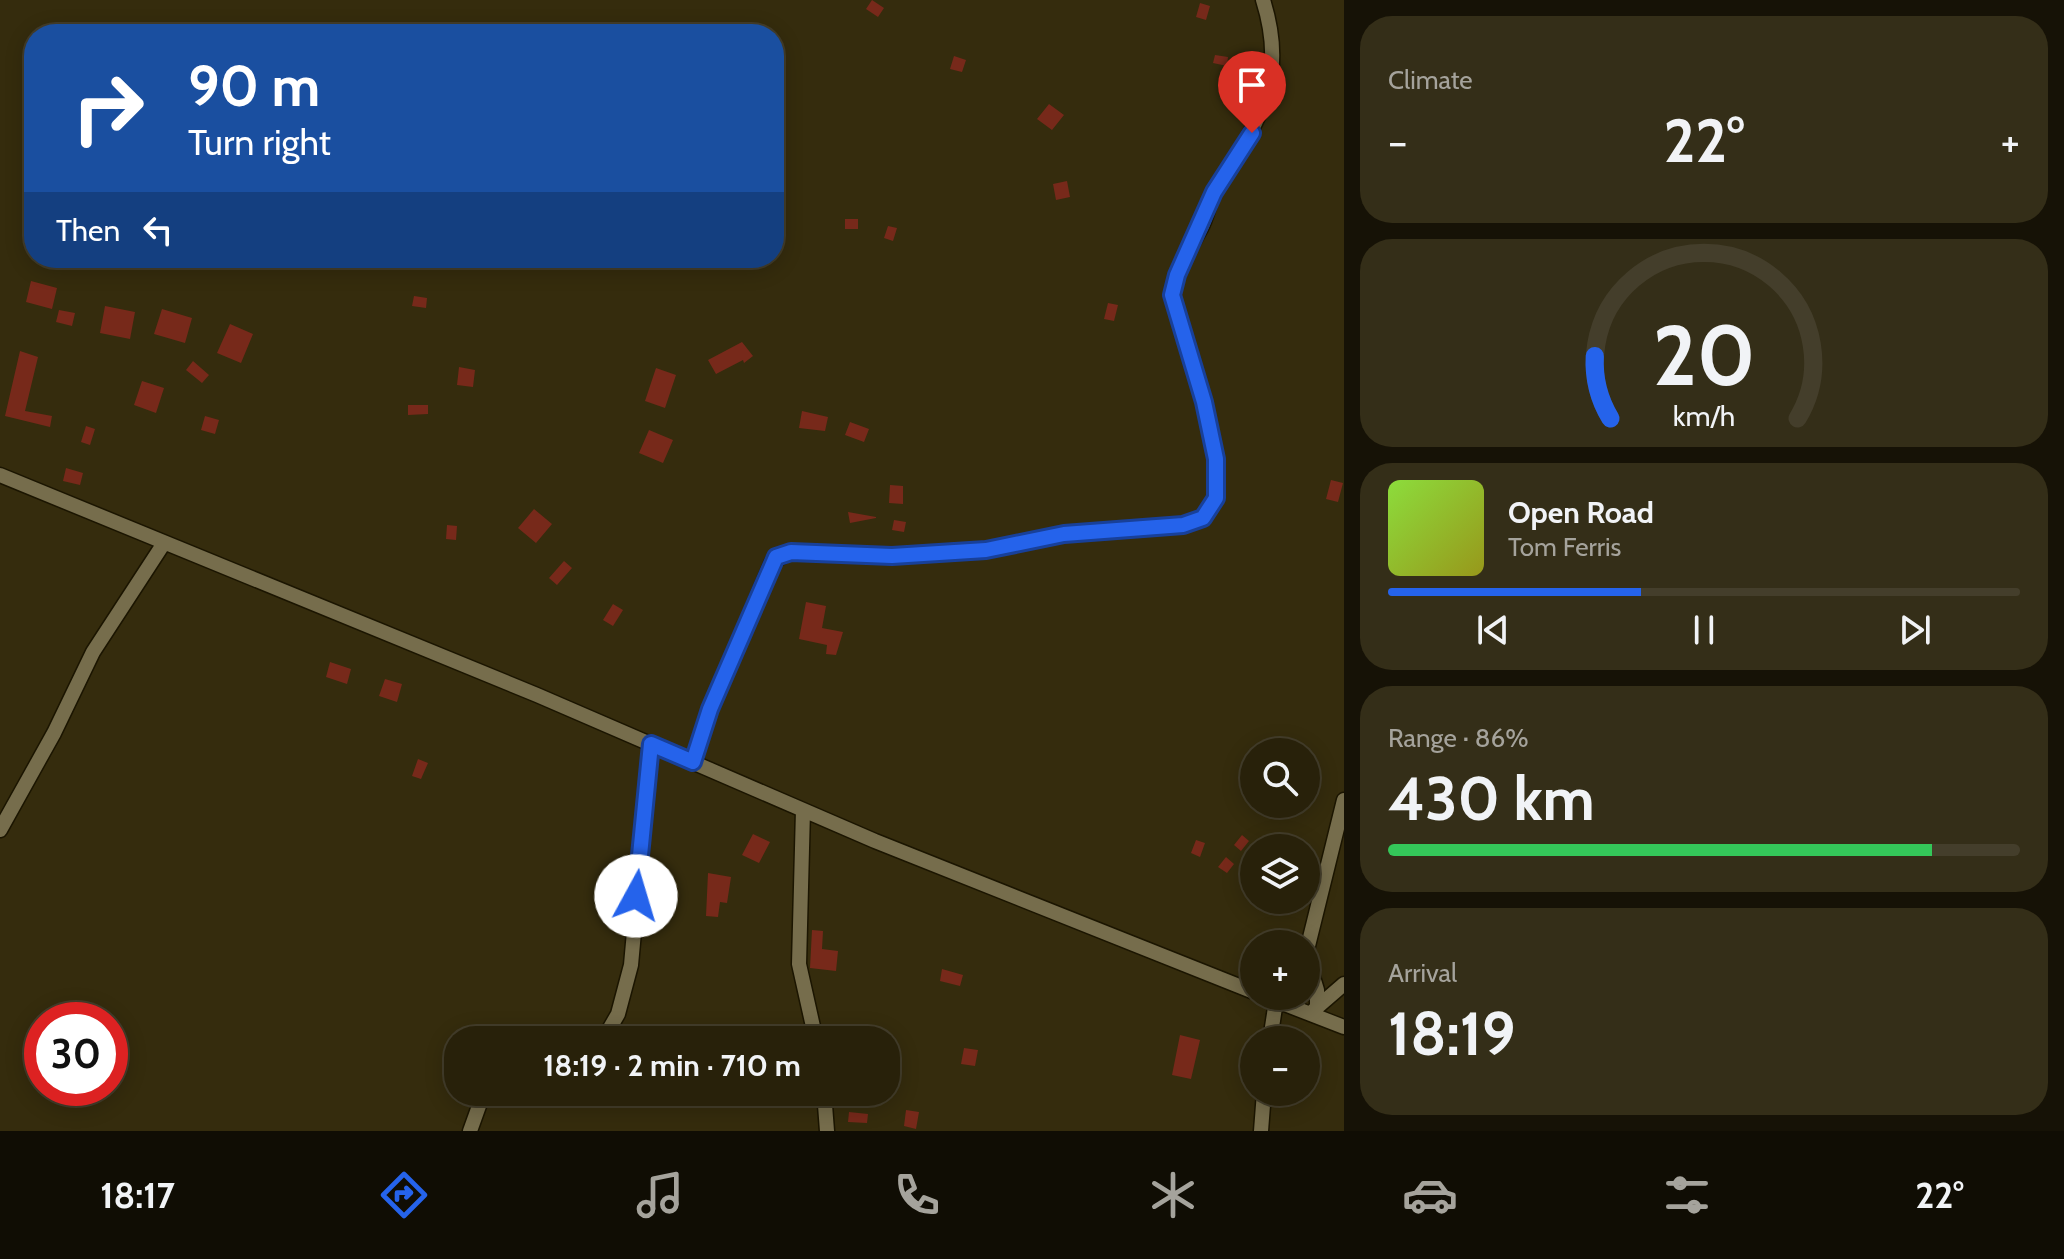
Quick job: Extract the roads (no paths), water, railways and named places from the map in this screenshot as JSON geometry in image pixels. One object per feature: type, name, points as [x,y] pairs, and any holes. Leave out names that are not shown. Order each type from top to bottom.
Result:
[{"type":"street","points":[[693,762],[723,677],[767,571],[780,555],[814,552],[892,556],[986,550],[1064,534],[1183,525],[1203,518],[1212,509],[1217,489],[1213,439],[1172,295],[1177,275],[1214,192],[1252,133],[1269,93],[1273,56],[1263,0]]},
{"type":"street","points":[[0,475],[803,810],[1240,986]]},
{"type":"street","points":[[0,830],[54,733],[93,652],[164,543]]},
{"type":"street","points":[[611,1026],[618,1014],[631,965],[651,744]]},
{"type":"street","points":[[1312,930],[1344,800]]},
{"type":"street","points":[[803,810],[799,964],[813,1026]]},
{"type":"street","points":[[1320,1004],[1344,984]]},
{"type":"street","points":[[1313,1010],[1344,1027]]},
{"type":"street","points":[[470,1131],[479,1106]]},
{"type":"street","points":[[825,1106],[827,1131]]},
{"type":"street","points":[[1261,1131],[1263,1106]]}]
